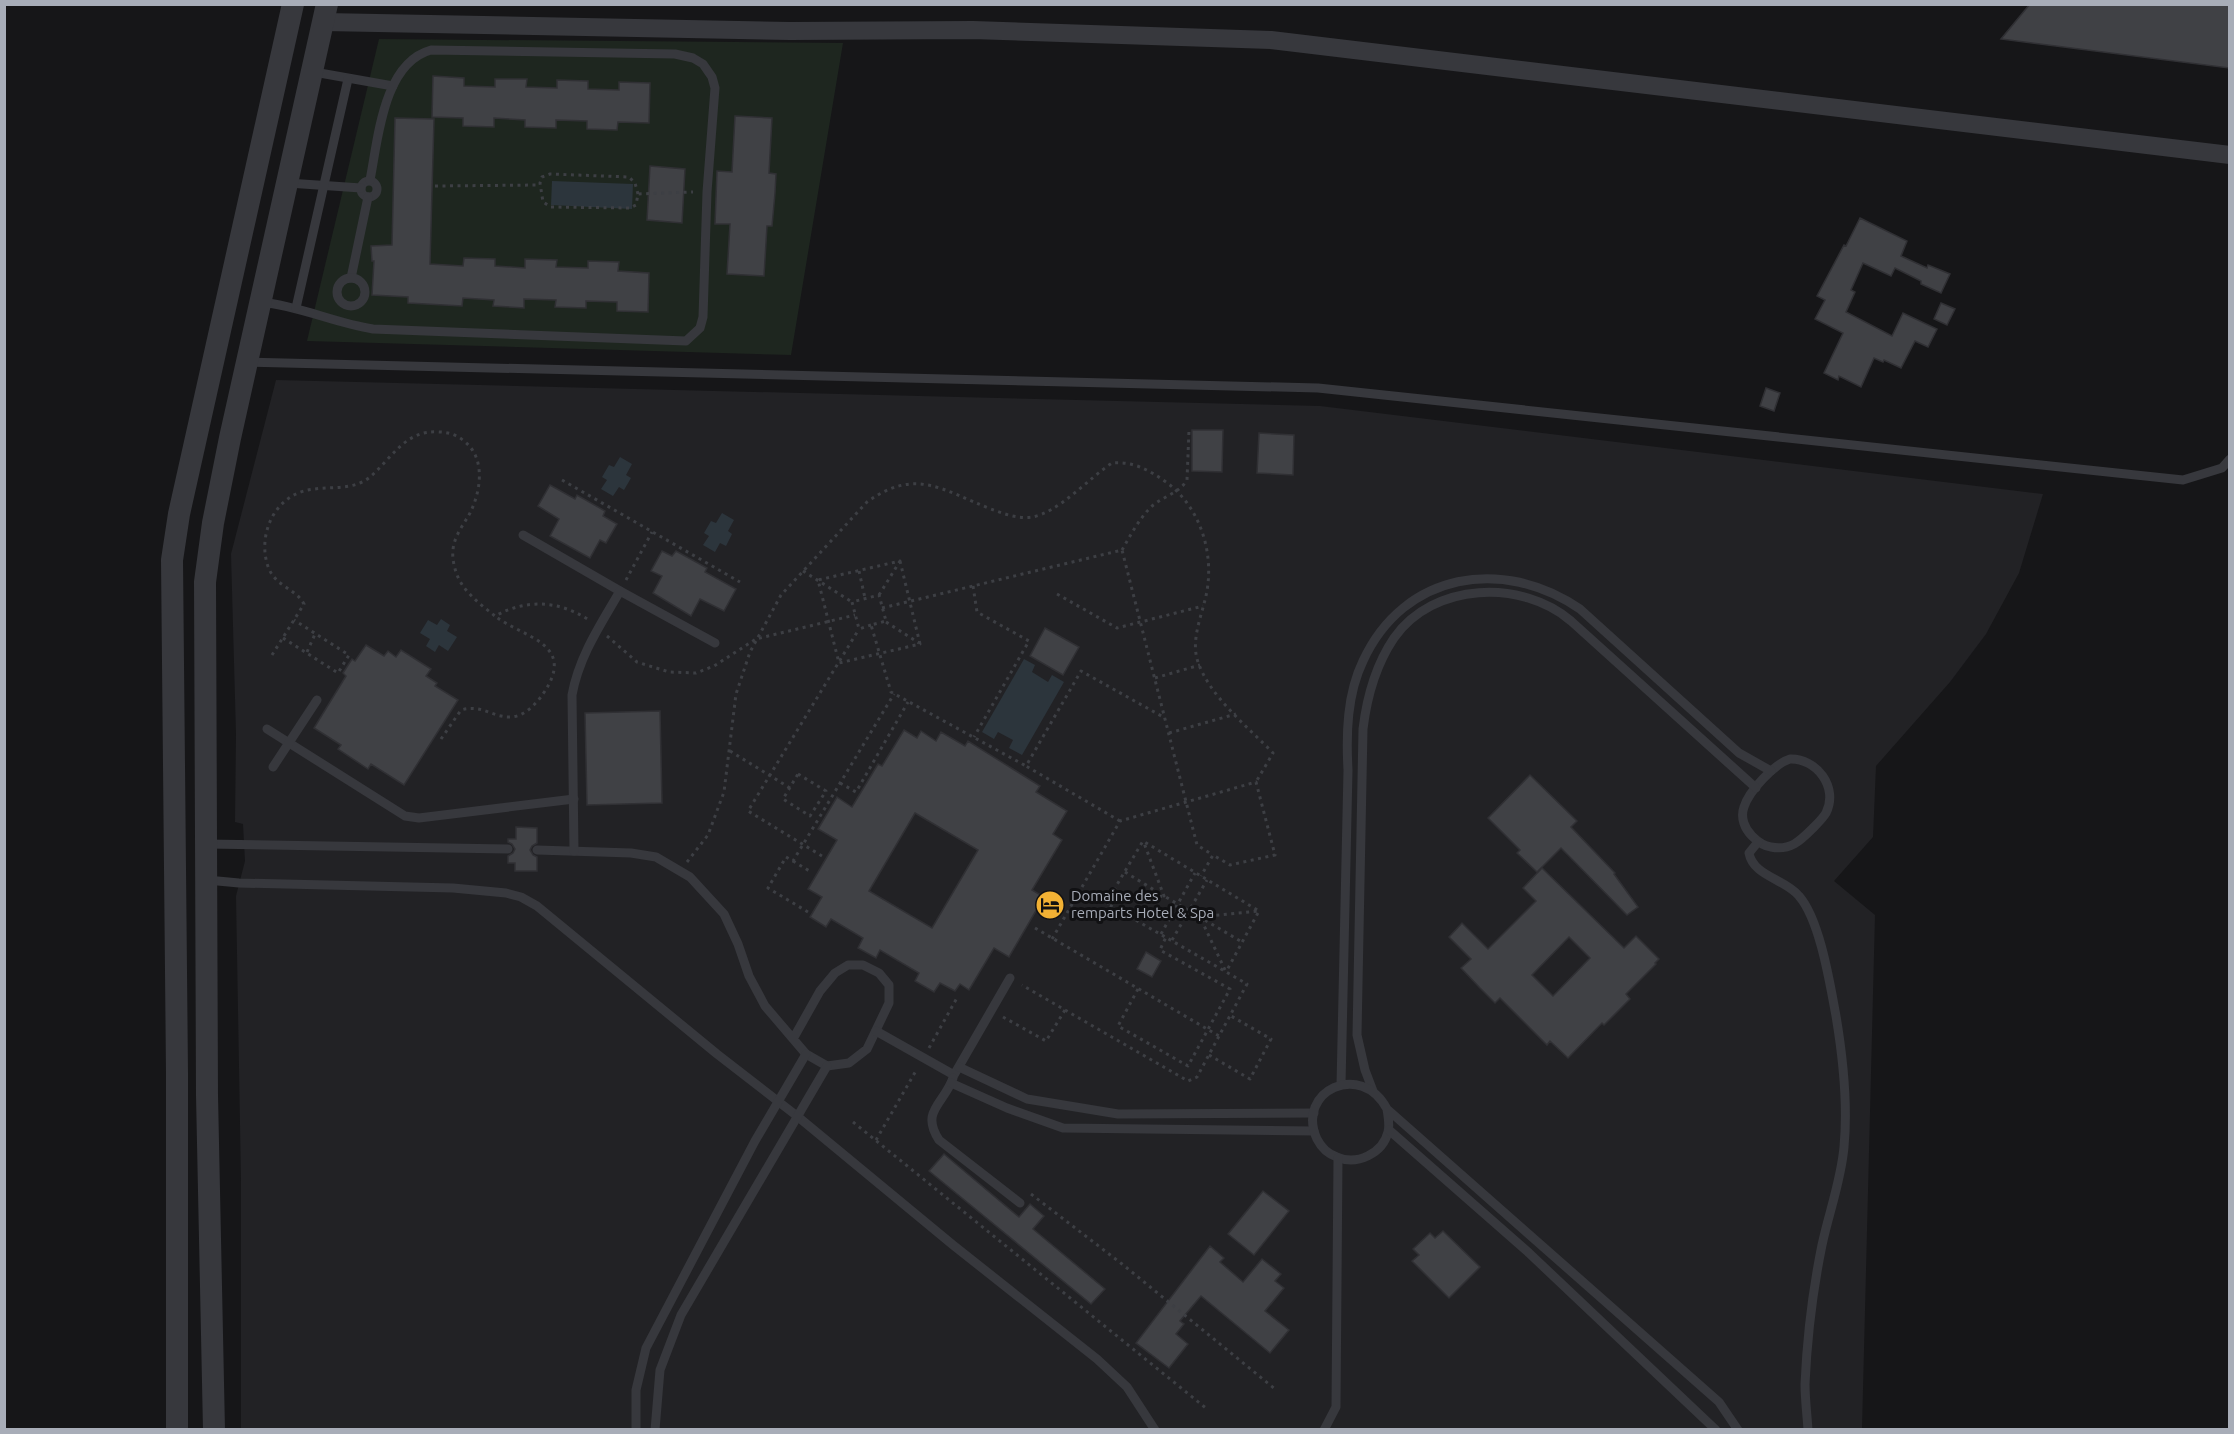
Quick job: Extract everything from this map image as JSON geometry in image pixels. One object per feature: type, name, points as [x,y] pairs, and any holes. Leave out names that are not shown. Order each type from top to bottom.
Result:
[{"type":"street","points":[[177,1430],[177,1073],[172,560],[179,514],[293,4]]},
{"type":"street","points":[[214,1430],[207,1095],[204,622],[207,565],[213,523],[246,362],[326,13],[790,31],[973,30],[1270,40],[2229,155]]},
{"type":"street","points":[[255,182],[286,183]]},
{"type":"street","points":[[179,514],[213,523]]},
{"type":"street","points":[[172,560],[207,565]]},
{"type":"lane","points":[[261,302],[296,308],[355,326],[373,329],[686,341],[700,328],[703,317],[707,192],[715,88],[708,70],[693,58],[675,54],[431,50],[421,52],[401,70],[385,106],[370,180]]},
{"type":"lane","points":[[314,72],[393,86]]},
{"type":"lane","points":[[296,308],[348,79]]},
{"type":"lane","points":[[370,180],[378,189],[373,196],[368,197],[364,196],[361,188],[362,184],[370,180]]},
{"type":"lane","points":[[286,183],[361,188]]},
{"type":"lane","points":[[351,278],[368,197]]},
{"type":"lane","points":[[246,362],[1318,388],[2184,480],[2222,468],[2229,459]]},
{"type":"lane","points":[[523,535],[715,643]]},
{"type":"lane","points":[[1341,1085],[1347,748],[1350,706],[1366,654],[1396,615],[1418,598],[1444,585],[1473,579],[1499,578],[1525,582],[1551,591],[1580,609],[1739,753],[1771,771]]},
{"type":"lane","points":[[574,851],[572,694],[575,677],[599,627],[620,591]]},
{"type":"lane","points":[[1373,1091],[1365,1070],[1357,1035],[1364,729],[1367,699],[1377,667],[1395,636],[1417,615],[1443,601],[1473,593],[1500,593],[1527,597],[1544,603],[1563,614],[1756,788]]},
{"type":"lane","points":[[1642,684],[1651,673]]},
{"type":"lane","points":[[273,767],[317,700]]},
{"type":"lane","points":[[267,729],[405,816],[419,818],[574,799]]},
{"type":"lane","points":[[1790,759],[1804,760],[1812,764],[1824,776],[1828,793],[1825,814],[1801,841],[1791,847],[1773,848],[1758,842],[1745,829],[1743,809],[1756,788],[1771,771],[1790,759]]},
{"type":"lane","points":[[1348,770],[1363,771]]},
{"type":"lane","points":[[1758,842],[1749,853],[1750,862],[1799,896],[1814,925],[1836,1015],[1843,1070],[1844,1146],[1838,1185],[1822,1243],[1810,1330],[1806,1384],[1808,1430]]},
{"type":"lane","points":[[206,844],[508,849]]},
{"type":"lane","points":[[537,850],[656,856],[690,877],[724,914],[749,976],[765,1006],[806,1054],[827,1066],[849,1063],[867,1048],[889,1003],[889,985],[879,973],[863,965],[848,965],[835,973],[820,992],[794,1039]]},
{"type":"lane","points":[[207,880],[239,883],[453,888],[500,892],[521,897],[537,906],[953,1245],[1098,1359],[1127,1387],[1155,1430]]},
{"type":"lane","points":[[1010,978],[931,1116],[931,1128],[939,1140],[1020,1203]]},
{"type":"lane","points":[[876,1031],[955,1075],[1007,1108],[1063,1128],[1314,1131]]},
{"type":"lane","points":[[636,1430],[636,1390],[646,1348],[755,1142],[806,1054]]},
{"type":"lane","points":[[655,1430],[660,1370],[681,1315],[827,1066]]},
{"type":"lane","points":[[955,1075],[1027,1099],[1118,1114],[1314,1113]]},
{"type":"lane","points":[[1352,1083],[1373,1091],[1382,1099],[1387,1109],[1389,1130],[1385,1140],[1370,1155],[1359,1159],[1338,1158],[1327,1152],[1314,1131],[1314,1113],[1323,1095],[1341,1085],[1352,1083]]},
{"type":"lane","points":[[1387,1109],[1719,1402],[1738,1430]]},
{"type":"lane","points":[[1389,1130],[1529,1253],[1716,1430]]},
{"type":"lane","points":[[1324,1430],[1336,1407],[1338,1158]]},
{"type":"lane","points":[[1529,1253],[1538,1243]]},
{"type":"path","points":[[550,174],[629,177],[635,183],[638,194],[636,205],[630,208],[549,207],[543,202],[540,185],[542,177],[550,174]]},
{"type":"path","points":[[435,186],[540,185]]},
{"type":"path","points":[[638,194],[707,192]]},
{"type":"path","points":[[882,608],[1122,550],[1149,508],[1178,490],[1187,480],[1189,430]]},
{"type":"path","points":[[272,655],[304,603],[277,581],[270,572],[265,551],[266,527],[269,520],[297,493],[363,481],[410,437],[432,431],[456,436],[467,443],[476,456],[479,466],[478,492],[455,540],[453,550],[454,564],[462,585],[505,624],[540,640],[550,652],[554,669],[548,687],[525,712],[513,717],[499,716],[484,709],[470,707],[461,710],[441,740]]},
{"type":"path","points":[[679,870],[708,835],[718,812],[724,792],[736,694],[756,639],[781,595],[867,502],[883,490],[915,482],[1004,514],[1020,517],[1034,516],[1048,511],[1112,462],[1123,462],[1139,465],[1178,490],[1198,524],[1207,546],[1210,562],[1196,643],[1200,665],[1210,686],[1273,753],[1256,782],[1120,821],[1052,939]]},
{"type":"path","points":[[561,480],[740,582]]},
{"type":"path","points":[[620,591],[652,532]]},
{"type":"path","points":[[1122,550],[1197,845],[1230,865],[1275,855],[1256,782]]},
{"type":"path","points":[[818,580],[900,561]]},
{"type":"path","points":[[900,561],[879,595],[882,608],[886,621],[920,644]]},
{"type":"path","points":[[900,561],[920,644]]},
{"type":"path","points":[[803,570],[852,602],[859,629]]},
{"type":"path","points":[[859,571],[865,598]]},
{"type":"path","points":[[818,580],[838,663]]},
{"type":"path","points":[[973,586],[977,612],[1029,641],[973,738]]},
{"type":"path","points":[[1057,594],[1117,628],[1203,606]]},
{"type":"path","points":[[852,602],[879,595]]},
{"type":"path","points":[[495,616],[525,603],[540,603],[566,608],[599,627],[637,662],[669,672],[696,674],[714,666],[756,639],[855,615]]},
{"type":"path","points":[[283,638],[338,673],[349,655],[294,620]]},
{"type":"path","points":[[822,856],[748,811],[859,629],[886,621]]},
{"type":"path","points":[[871,625],[891,692],[1120,821]]},
{"type":"path","points":[[307,652],[315,634]]},
{"type":"path","points":[[838,663],[920,644]]},
{"type":"path","points":[[1155,678],[1200,665]]},
{"type":"path","points":[[1026,766],[1081,671],[1165,718]]},
{"type":"path","points":[[793,861],[894,694]]},
{"type":"path","points":[[840,783],[856,792],[908,702]]},
{"type":"path","points":[[1169,732],[1236,714]]},
{"type":"path","points":[[729,750],[790,788]]},
{"type":"path","points":[[798,774],[826,791],[810,816],[783,799],[790,788],[798,774]]},
{"type":"path","points":[[818,804],[825,808]]},
{"type":"path","points":[[1106,903],[1143,841]]},
{"type":"path","points":[[1143,841],[1259,911]]},
{"type":"path","points":[[1143,841],[1164,896]]},
{"type":"path","points":[[1201,876],[1213,855]]},
{"type":"path","points":[[808,912],[768,888],[786,857],[811,872]]},
{"type":"path","points":[[1125,872],[1242,942]]},
{"type":"path","points":[[1161,934],[1196,873]]},
{"type":"path","points":[[1172,941],[1207,880]]},
{"type":"path","points":[[1106,903],[1164,896]]},
{"type":"path","points":[[1010,978],[1188,1081],[1197,1077],[1247,984],[1106,903]]},
{"type":"path","points":[[1200,917],[1259,911]]},
{"type":"path","points":[[1226,972],[1259,911]]},
{"type":"path","points":[[1200,917],[1226,972]]},
{"type":"path","points":[[1035,928],[1219,1036]]},
{"type":"path","points":[[1138,989],[1118,1026],[1188,1066],[1230,989],[1160,950],[1166,938]]},
{"type":"path","points":[[991,1010],[1046,1041],[1065,1010]]},
{"type":"path","points":[[1209,1055],[1250,1079],[1271,1039],[1230,1015]]},
{"type":"path","points":[[853,1122],[1207,1409]]},
{"type":"path","points":[[1020,1203],[1029,1192],[1122,1264],[1275,1389]]},
{"type":"shaded area","points":[[379,39],[843,43],[791,355],[307,341]]},
{"type":"shaded area","points":[[552,181],[633,184],[632,209],[551,205]]},
{"type":"shaded area","name":"Domaine des remparts Hotel & Spa","points":[[276,380],[1320,406],[2043,494],[2019,573],[1986,634],[1950,682],[1876,766],[1873,837],[1834,881],[1875,915],[1862,1429],[241,1429],[241,1181],[236,896],[245,861],[243,824],[235,822],[236,734],[231,554]]},
{"type":"shaded area","points":[[620,457],[632,464],[626,475],[631,478],[624,490],[619,487],[613,496],[601,489],[607,480],[602,477],[609,465],[614,467]]},
{"type":"shaded area","points":[[722,513],[734,520],[728,531],[732,534],[726,546],[720,543],[715,552],[703,545],[709,536],[704,533],[711,521],[716,523]]},
{"type":"shaded area","points":[[441,619],[450,625],[447,631],[457,637],[448,651],[439,645],[435,652],[426,646],[430,639],[420,633],[428,620],[437,625]]},
{"type":"shaded area","points":[[1024,659],[1035,665],[1032,672],[1048,682],[1052,675],[1064,682],[1022,755],[1009,748],[1013,740],[998,732],[994,739],[982,732]]},
{"type":"building","points":[[2030,4],[2229,4],[2229,68],[2001,39]]},
{"type":"building","points":[[433,76],[464,78],[464,86],[495,87],[495,79],[527,79],[526,87],[557,88],[557,80],[588,81],[588,89],[619,90],[619,82],[650,83],[649,123],[618,122],[617,130],[587,129],[587,121],[556,120],[556,128],[525,127],[525,120],[494,118],[494,127],[463,126],[463,118],[432,117]]},
{"type":"building","points":[[735,116],[772,118],[769,173],[776,174],[772,226],[767,226],[764,276],[727,274],[730,224],[715,224],[717,171],[732,172]]},
{"type":"building","points":[[395,118],[434,119],[430,264],[463,266],[464,258],[495,259],[495,266],[525,268],[525,259],[557,260],[556,267],[588,268],[588,261],[619,262],[618,271],[649,273],[648,312],[617,311],[617,302],[586,301],[586,308],[555,307],[556,300],[524,299],[524,308],[493,306],[494,300],[463,298],[462,306],[408,303],[408,297],[372,295],[374,261],[372,261],[371,246],[392,245]]},
{"type":"building","points":[[650,166],[685,169],[682,223],[647,220]]},
{"type":"building","points":[[1860,218],[1907,241],[1901,256],[1927,268],[1928,265],[1950,274],[1941,293],[1895,268],[1891,276],[1863,263],[1851,290],[1855,292],[1846,312],[1892,336],[1903,313],[1937,329],[1928,347],[1915,341],[1901,368],[1874,358],[1861,387],[1839,376],[1838,380],[1824,373],[1843,333],[1815,319],[1825,300],[1817,296]]},
{"type":"building","points":[[1941,303],[1955,309],[1947,325],[1934,319]]},
{"type":"building","points":[[1766,388],[1780,393],[1774,411],[1760,406]]},
{"type":"building","points":[[1192,430],[1223,430],[1222,472],[1192,471]]},
{"type":"building","points":[[1259,433],[1294,435],[1293,475],[1257,473]]},
{"type":"building","points":[[550,485],[575,499],[577,495],[605,511],[603,516],[617,524],[606,543],[600,540],[590,558],[550,536],[559,519],[538,506]]},
{"type":"building","points":[[662,551],[672,556],[676,551],[707,568],[705,572],[736,589],[724,611],[700,599],[691,616],[653,593],[662,576],[651,571]]},
{"type":"building","points":[[1045,628],[1079,647],[1063,675],[1030,656]]},
{"type":"building","points":[[366,645],[384,656],[388,651],[396,657],[401,650],[431,669],[426,676],[437,683],[435,686],[458,700],[404,785],[371,764],[368,769],[338,749],[341,745],[314,728],[346,676],[343,673],[352,659],[355,661]]},
{"type":"building","points":[[660,711],[662,803],[587,805],[585,713]]},
{"type":"building","points":[[904,730],[917,738],[921,731],[936,741],[941,732],[965,746],[968,741],[1040,786],[1036,792],[1067,811],[1053,834],[1062,840],[1032,890],[1044,897],[1009,957],[994,948],[969,990],[960,984],[955,991],[940,983],[934,992],[915,981],[919,973],[880,950],[876,958],[858,948],[863,938],[831,919],[826,927],[810,917],[822,897],[808,889],[837,840],[818,829],[837,797],[852,807],[878,764],[882,766]],"holes":[[[915,813],[978,850],[932,928],[869,891]]]},
{"type":"building","points":[[1530,775],[1577,821],[1571,827],[1615,873],[1638,907],[1627,915],[1561,848],[1537,872],[1517,853],[1520,850],[1488,818]]},
{"type":"building","points":[[516,827],[537,828],[537,843],[530,850],[537,857],[537,871],[515,871],[515,863],[508,863],[508,856],[515,849],[508,839],[516,839]]},
{"type":"building","points":[[1542,868],[1624,948],[1636,936],[1659,959],[1626,994],[1630,999],[1604,1025],[1602,1023],[1568,1058],[1550,1041],[1547,1045],[1500,998],[1495,1003],[1480,988],[1461,968],[1471,959],[1449,937],[1462,923],[1488,949],[1536,901],[1523,888]],"holes":[[[1569,937],[1590,958],[1553,996],[1532,975]]]},
{"type":"building","points":[[1146,952],[1161,961],[1152,977],[1137,969]]},
{"type":"building","points":[[944,1154],[1019,1217],[1030,1204],[1044,1216],[1033,1229],[1105,1289],[1091,1304],[929,1171]]},
{"type":"building","points":[[1263,1191],[1289,1211],[1254,1255],[1228,1234]]},
{"type":"building","points":[[1443,1231],[1480,1267],[1449,1298],[1412,1261],[1419,1255],[1413,1249],[1430,1233],[1435,1238]]},
{"type":"building","points":[[1210,1246],[1224,1258],[1220,1262],[1243,1282],[1262,1259],[1281,1274],[1275,1281],[1284,1288],[1265,1311],[1289,1330],[1270,1353],[1201,1296],[1180,1321],[1184,1324],[1176,1334],[1188,1344],[1169,1368],[1136,1343]]},
{"type":"place","name":"Domaine des remparts Hotel & Spa","points":[[1050,905]]}]
